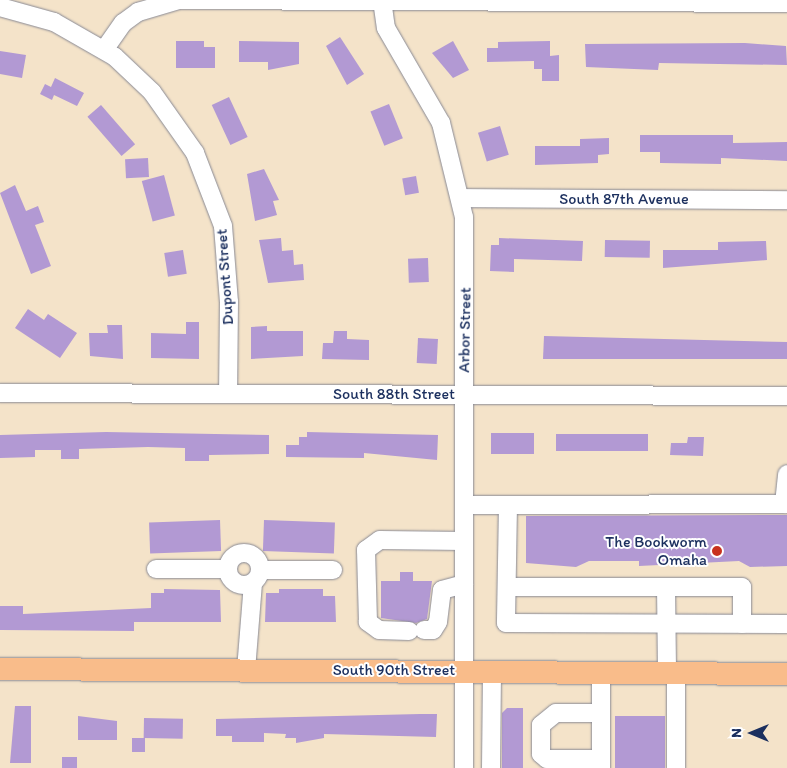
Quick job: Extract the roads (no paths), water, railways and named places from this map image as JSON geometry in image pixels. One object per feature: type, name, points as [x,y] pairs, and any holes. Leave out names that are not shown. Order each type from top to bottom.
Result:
[{"type":"main road","name":"South 90th Street","points":[[0,670],[492,670],[787,674]]},
{"type":"street","name":"Arbor Street","points":[[382,1],[386,28],[441,123],[461,198],[466,246],[464,768]]},
{"type":"street","points":[[104,50],[130,17],[163,2],[787,3]]},
{"type":"street","name":"Dupont Street","points":[[0,6],[54,22],[104,50],[138,77],[166,110],[195,153],[213,191],[228,265],[228,393]]},
{"type":"street","name":"South 87th Avenue","points":[[461,198],[787,200]]},
{"type":"street","name":"South 88th Street","points":[[0,393],[787,396]]},
{"type":"street","points":[[464,505],[786,504],[787,474]]},
{"type":"street","points":[[508,506],[506,624],[787,624]]},
{"type":"street","points":[[464,541],[380,540],[366,550],[368,622],[379,630],[433,630],[438,622],[442,590],[464,584]]},
{"type":"street","points":[[156,569],[245,576],[333,570]]},
{"type":"street","points":[[245,576],[246,670]]},
{"type":"street","points":[[507,587],[742,587],[742,624]]},
{"type":"street","points":[[666,587],[666,624],[672,671],[676,768]]},
{"type":"street","points":[[491,768],[492,670]]},
{"type":"street","points":[[601,671],[601,713],[601,763],[547,759],[541,754],[541,725],[556,713],[601,713]]},
{"type":"place","name":"The Bookworm Omaha","points":[[717,551]]}]
